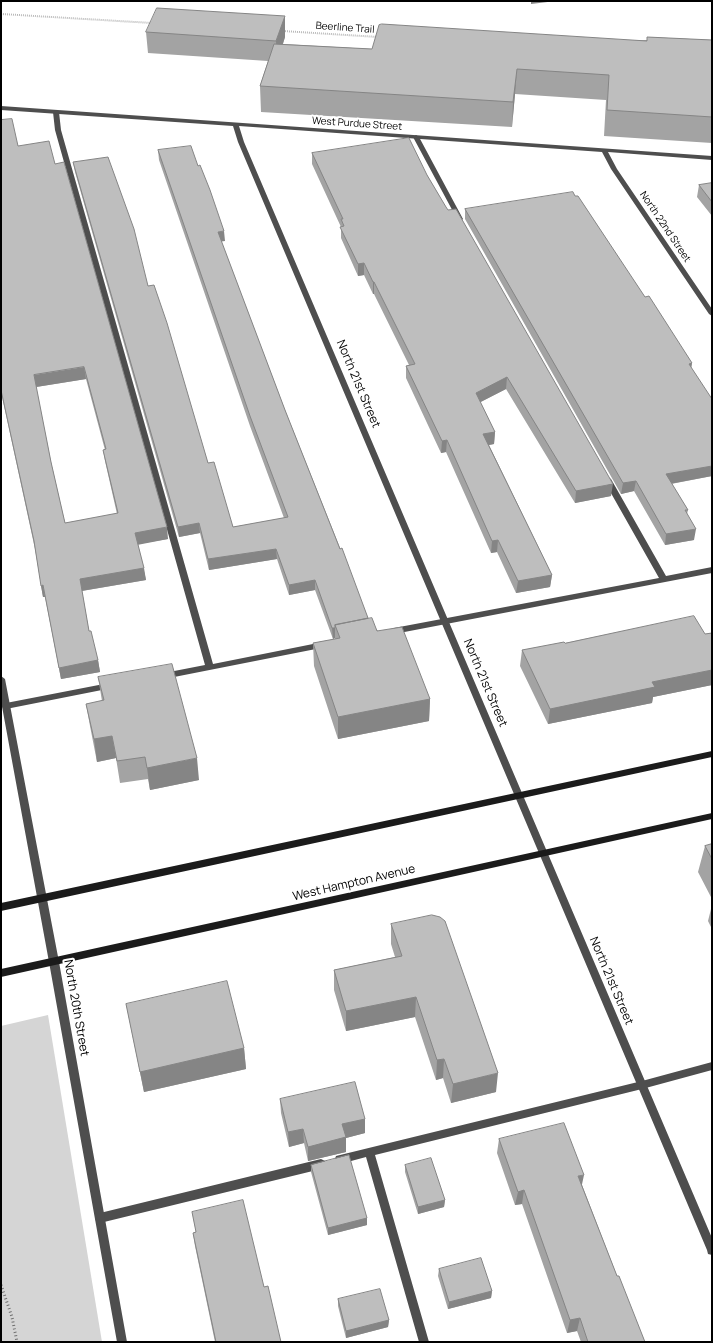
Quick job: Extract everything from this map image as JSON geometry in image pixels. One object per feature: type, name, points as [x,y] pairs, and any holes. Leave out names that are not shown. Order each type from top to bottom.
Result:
[{"type":"main road","points":[[1,907],[712,754]]},
{"type":"main road","name":"West Hampton Avenue","points":[[1,973],[712,816]]},
{"type":"street","name":"West Purdue Street","points":[[1,108],[712,158]]},
{"type":"street","points":[[56,112],[58,130],[210,667]]},
{"type":"street","name":"North 21st Street","points":[[236,124],[241,142],[520,795],[712,1250]]},
{"type":"street","points":[[416,137],[464,227]]},
{"type":"street","name":"North 22nd Street","points":[[604,150],[614,169],[712,314]]},
{"type":"street","points":[[602,469],[664,580]]},
{"type":"street","points":[[387,632],[712,570]]},
{"type":"street","points":[[157,677],[333,643]]},
{"type":"street","name":"North 20th Street","points":[[1,679],[54,962],[122,1342]]},
{"type":"street","points":[[6,706],[119,684]]},
{"type":"street","points":[[100,1218],[642,1085],[712,1066]]},
{"type":"street","points":[[369,1152],[424,1342]]},
{"type":"path","points":[[1,14],[153,23]]},
{"type":"path","name":"Beerline Trail","points":[[280,31],[384,38]]},
{"type":"path","points":[[1,1285],[12,1317],[17,1342]]},
{"type":"shaded area","points":[[48,1015],[102,1342],[1,1342],[1,1026]]},
{"type":"building","points":[[157,8],[285,16],[276,41],[146,32]]},
{"type":"building","points":[[379,25],[647,41],[647,37],[712,40],[712,117],[607,110],[609,75],[517,69],[513,102],[260,86],[274,44],[372,49]]},
{"type":"building","points":[[12,119],[18,146],[49,141],[55,164],[64,162],[167,527],[135,533],[144,568],[80,579],[89,631],[91,631],[98,660],[59,668],[43,585],[41,586],[34,541],[1,390],[1,120]],"holes":[[[84,367],[106,449],[103,450],[118,513],[65,523],[34,375]]]},
{"type":"building","points":[[409,138],[427,175],[446,207],[448,210],[456,209],[613,484],[576,491],[507,377],[476,393],[495,432],[483,434],[552,575],[518,581],[498,540],[492,541],[447,440],[442,441],[406,366],[415,364],[364,263],[358,264],[340,227],[344,226],[341,219],[343,219],[312,153]]},
{"type":"building","points":[[191,146],[198,166],[200,165],[210,190],[224,231],[218,232],[285,410],[340,549],[342,548],[368,618],[335,625],[335,628],[332,628],[315,580],[289,585],[276,549],[208,559],[199,523],[178,527],[73,162],[108,157],[134,229],[148,286],[154,285],[167,323],[208,463],[214,462],[233,527],[288,517],[250,416],[158,150]]},
{"type":"building","points":[[712,183],[712,202],[699,185]]},
{"type":"building","points":[[573,192],[575,196],[578,196],[645,297],[649,296],[692,363],[689,364],[712,399],[712,466],[666,474],[688,510],[685,510],[696,529],[666,534],[636,481],[623,483],[465,209]]},
{"type":"building","points":[[694,616],[705,634],[712,633],[712,670],[652,682],[655,687],[550,709],[522,650],[565,643]]},
{"type":"building","points":[[372,618],[377,631],[402,627],[430,699],[338,717],[313,643],[340,638],[335,625]]},
{"type":"building","points":[[172,664],[197,758],[147,768],[145,757],[117,761],[112,736],[94,739],[86,704],[104,700],[98,677]]},
{"type":"building","points":[[712,844],[712,859],[705,846]]},
{"type":"building","points":[[432,915],[440,917],[445,921],[498,1073],[453,1084],[444,1059],[437,1060],[416,997],[346,1011],[334,970],[402,956],[391,924]]},
{"type":"building","points":[[227,981],[244,1048],[140,1072],[126,1004]]},
{"type":"building","points":[[355,1082],[365,1119],[342,1124],[346,1137],[308,1147],[303,1129],[288,1132],[280,1099]]},
{"type":"building","points":[[564,1123],[584,1175],[578,1176],[617,1276],[619,1276],[645,1342],[588,1342],[580,1318],[570,1320],[524,1190],[518,1192],[499,1139]]},
{"type":"building","points":[[349,1155],[367,1218],[328,1228],[311,1165]]},
{"type":"building","points":[[431,1158],[445,1200],[418,1207],[405,1165]]},
{"type":"building","points":[[243,1200],[264,1287],[268,1286],[281,1342],[216,1342],[193,1233],[196,1232],[192,1212]]},
{"type":"building","points":[[481,1258],[492,1291],[449,1302],[439,1269]]},
{"type":"building","points":[[380,1289],[389,1320],[346,1331],[338,1299]]}]
